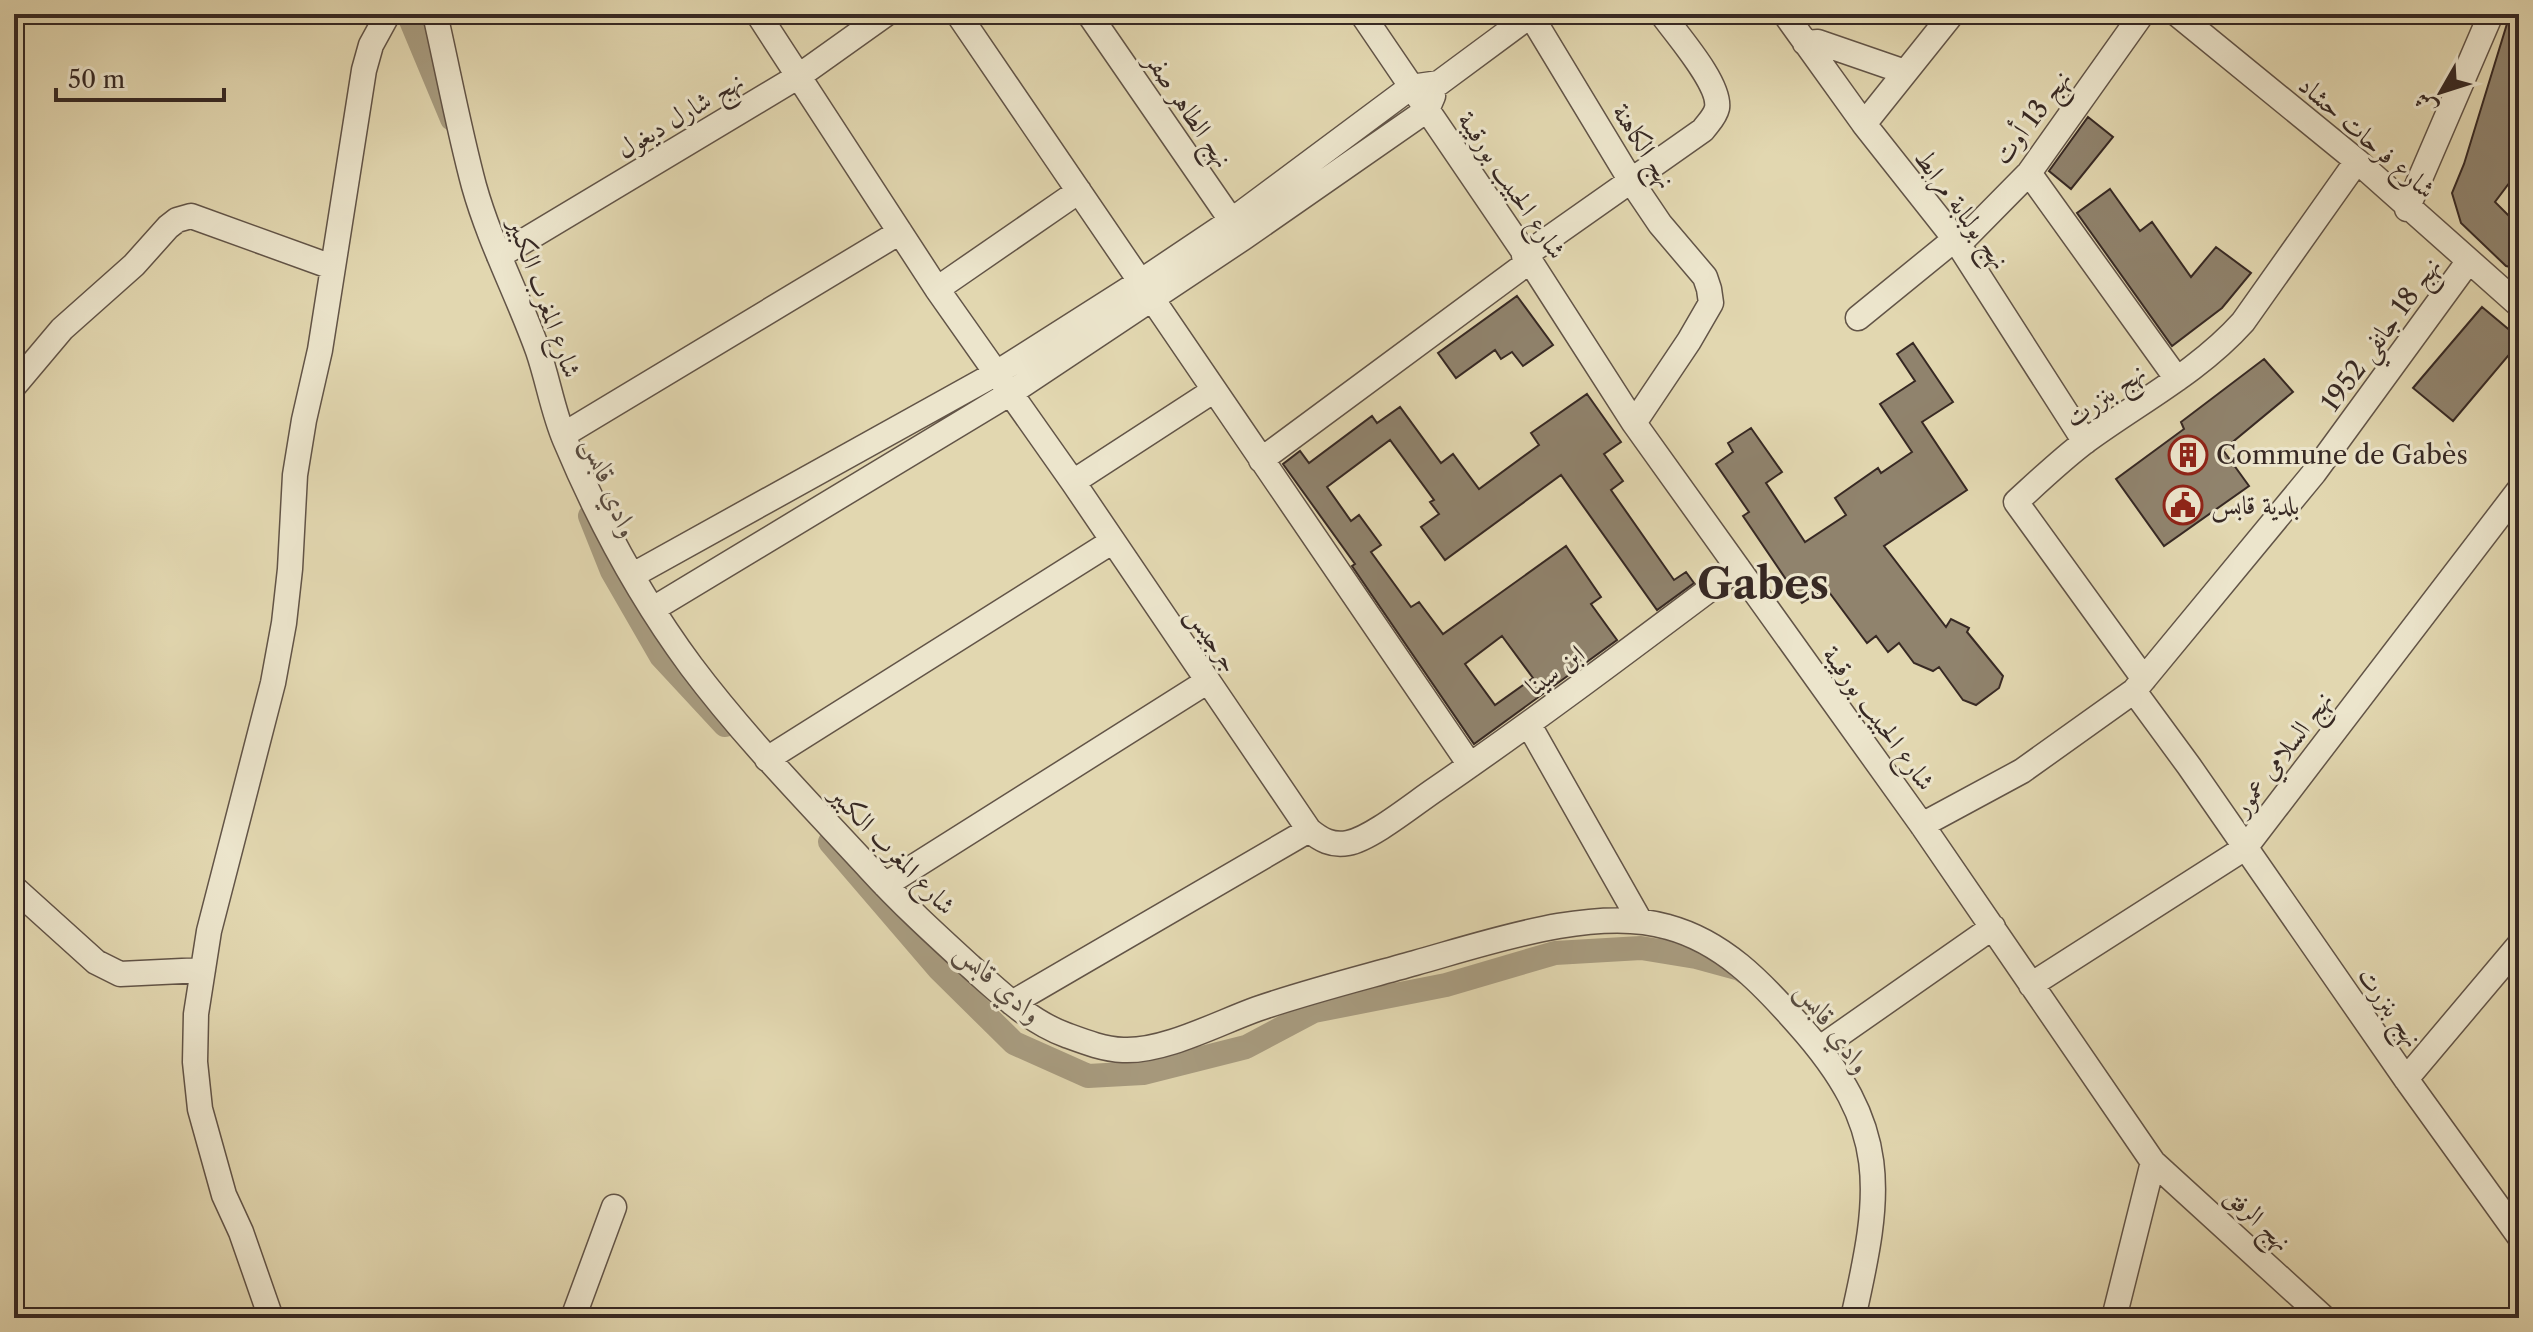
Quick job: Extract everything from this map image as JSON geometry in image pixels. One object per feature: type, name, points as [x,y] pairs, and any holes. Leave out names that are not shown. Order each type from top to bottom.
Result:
[{"type":"street","points":[[292,1318],[268,1307],[224,1195],[200,1109],[195,1062],[196,1014],[209,931],[279,653],[290,569],[295,475],[304,420],[320,350],[364,70],[371,45],[388,14]]},
{"type":"street","name":"شارع المغرب الكبير","points":[[435,14],[475,188],[537,350],[563,435],[601,519],[633,575],[690,665],[767,759],[885,885],[1012,1003],[1057,1032],[1096,1046],[1129,1050],[1164,1043],[1325,987],[1514,934],[1604,922],[1640,921],[1683,932],[1730,956],[1756,977],[1820,1048],[1861,1120],[1874,1172],[1867,1254],[1853,1318]]},
{"type":"street","name":"جرجيس","points":[[758,14],[937,289],[1073,482],[1309,830]]},
{"type":"street","name":"نهج شارل ديغول","points":[[499,256],[799,76],[886,14]]},
{"type":"street","points":[[958,14],[1470,765]]},
{"type":"street","name":"نهج الطاهر صفر","points":[[1089,14],[1237,229]]},
{"type":"street","name":"شارع الحبيب بورقيبة","points":[[1362,14],[1634,423],[1922,825],[2153,1162]]},
{"type":"street","name":"نهج الكاهنة","points":[[1411,87],[1439,83],[1530,14],[1631,181],[1660,224],[1705,277],[1711,303],[1634,423]]},
{"type":"street","points":[[1261,460],[1527,258],[1703,130],[1717,108],[1717,95],[1662,14]]},
{"type":"street","name":"نهج بولبابة مرابط","points":[[1785,14],[1864,124],[1956,243],[2085,442]]},
{"type":"street","points":[[1864,124],[1952,14]]},
{"type":"street","name":"نهج 13 أوت","points":[[1858,318],[1956,243],[2029,173],[2142,14]]},
{"type":"street","name":"شارع فرحات حشاد","points":[[2177,14],[2357,161],[2407,209],[2519,305]]},
{"type":"street","points":[[2407,209],[2491,14]]},
{"type":"street","points":[[1805,43],[1818,42],[1905,72]]},
{"type":"street","points":[[653,609],[1237,229],[1427,110],[1439,83]]},
{"type":"street","points":[[1237,229],[1411,87]]},
{"type":"street","name":"نهج بنزرت","points":[[2357,161],[2243,322],[2223,344],[2085,442],[2016,502],[2245,848],[2519,1236]]},
{"type":"street","points":[[2029,173],[2177,379]]},
{"type":"street","points":[[937,289],[1079,191]]},
{"type":"street","points":[[14,386],[62,329],[134,265],[177,220],[191,216],[332,267]]},
{"type":"street","points":[[563,435],[900,232]]},
{"type":"street","name":"نهج 18 جانفي 1952","points":[[1922,825],[2022,771],[2139,685],[2314,473],[2468,262]]},
{"type":"street","points":[[633,575],[1002,384]]},
{"type":"street","points":[[1073,482],[1213,391]]},
{"type":"street","name":"نهج السلامي عمور","points":[[2031,985],[2245,848],[2519,490]]},
{"type":"street","points":[[767,759],[1113,541]]},
{"type":"street","name":"ابن سينا","points":[[1309,830],[1326,843],[1347,844],[1364,837],[1529,725],[1738,568]]},
{"type":"street","points":[[885,885],[1208,681]]},
{"type":"street","points":[[1529,725],[1640,921]]},
{"type":"street","points":[[1012,1003],[1309,830]]},
{"type":"street","points":[[14,888],[96,962],[120,974],[203,970]]},
{"type":"street","points":[[1820,1048],[1993,927]]},
{"type":"street","points":[[2406,1079],[2519,945]]},
{"type":"street","points":[[2114,1318],[2153,1162]]},
{"type":"street","name":"نهج الرفق","points":[[2153,1162],[2324,1318]]},
{"type":"street","points":[[573,1318],[614,1207]]},
{"type":"building","points":[[2510,14],[2519,14],[2519,170],[2495,202],[2519,226],[2519,269],[2506,266],[2461,223],[2452,193],[2464,164]]},
{"type":"building","points":[[2088,117],[2113,137],[2071,189],[2049,171]]},
{"type":"building","points":[[2110,189],[2140,231],[2152,222],[2191,277],[2216,247],[2251,273],[2222,308],[2172,346],[2077,213]]},
{"type":"building","points":[[1517,296],[1553,345],[1523,366],[1512,352],[1501,359],[1495,350],[1456,378],[1438,353]]},
{"type":"building","points":[[2482,307],[2519,338],[2519,343],[2453,421],[2413,388]]},
{"type":"building","points":[[1913,343],[1953,402],[1922,422],[1967,490],[1884,546],[1946,627],[1951,619],[1969,628],[1967,632],[2003,676],[1999,688],[1976,705],[1963,700],[1939,667],[1933,671],[1914,663],[1899,643],[1888,652],[1876,636],[1867,643],[1826,588],[1802,603],[1743,516],[1749,512],[1716,464],[1733,452],[1728,443],[1751,428],[1782,472],[1766,483],[1805,542],[1846,515],[1835,498],[1878,468],[1881,473],[1912,452],[1880,404],[1915,381],[1897,354]]},
{"type":"building","name":"Commune de Gabès","points":[[2264,359],[2293,392],[2223,450],[2249,486],[2164,546],[2116,479],[2184,429],[2181,422]]},
{"type":"building","points":[[1587,394],[1621,442],[1604,454],[1623,481],[1611,490],[1674,580],[1686,572],[1694,583],[1657,610],[1561,475],[1445,560],[1421,527],[1439,514],[1430,502],[1434,500],[1390,440],[1327,487],[1351,521],[1359,515],[1381,545],[1371,552],[1411,607],[1419,602],[1443,634],[1566,546],[1601,597],[1591,604],[1617,640],[1474,744],[1352,566],[1355,564],[1283,464],[1300,451],[1309,463],[1372,416],[1377,423],[1400,407],[1441,463],[1453,454],[1479,489],[1539,445],[1531,433]],"holes":[[[1502,636],[1533,678],[1495,705],[1465,664]]]},
{"type":"waterway","name":"وادي قابس","points":[[409,16],[452,119]]},
{"type":"waterway","name":"وادي قابس","points":[[590,516],[612,571],[661,656],[725,725]]},
{"type":"waterway","name":"وادي قابس","points":[[830,842],[939,969],[1014,1043],[1088,1076],[1143,1073],[1246,1047],[1314,1011],[1446,985],[1555,953],[1641,948],[1696,957],[1746,973]]},
{"type":"place","name":"Commune de Gabès","points":[[2188,455]]},
{"type":"place","name":"بلدية قابس","points":[[2183,505]]},
{"type":"district","name":"Gabes","points":[[1763,584]]}]
